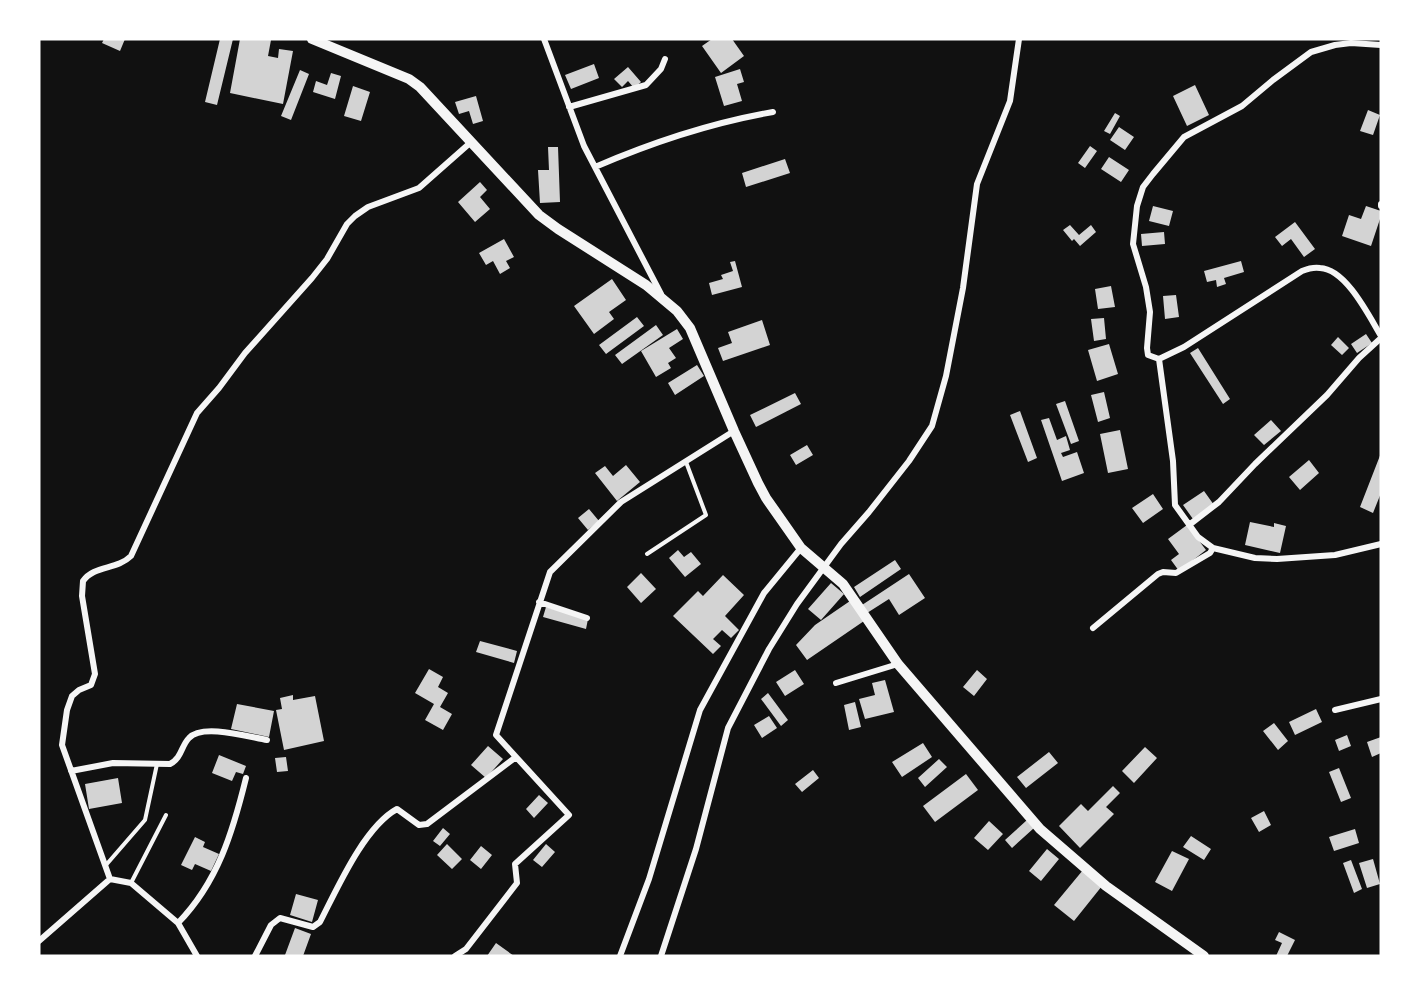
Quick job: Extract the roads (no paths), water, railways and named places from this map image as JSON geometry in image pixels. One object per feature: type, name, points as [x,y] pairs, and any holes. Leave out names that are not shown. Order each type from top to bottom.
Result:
[{"type":"street","points":[[312,39],[409,79],[420,87],[539,215],[678,310],[690,328],[734,431],[766,498],[804,550],[843,584],[898,664],[1040,829],[1106,886],[1204,956]]},
{"type":"street","points":[[544,39],[584,146],[663,299]]},
{"type":"street","points":[[661,956],[696,849],[728,728],[769,649],[821,564],[909,461],[932,426],[946,376],[959,310],[977,184],[1010,101],[1019,39]]},
{"type":"street","points":[[1189,525],[1219,502],[1327,395],[1381,337],[1362,304],[1344,281],[1331,271],[1311,268],[1302,271],[1184,347],[1159,359],[1151,357],[1147,352],[1150,312],[1146,287],[1133,244],[1140,195],[1148,181],[1184,137],[1242,106],[1311,52],[1343,44],[1381,45]]},
{"type":"street","points":[[569,107],[646,85],[661,69],[665,59]]},
{"type":"street","points":[[595,167],[685,132],[732,119],[773,112]]},
{"type":"street","points":[[110,879],[62,745],[72,696],[91,685],[95,674],[82,596],[82,581],[91,573],[118,565],[131,555],[197,413],[245,353],[312,278],[327,259],[347,224],[368,207],[419,188],[470,142]]},
{"type":"street","points":[[1159,359],[1173,461],[1175,506],[1198,537],[1213,548],[1255,558],[1277,559],[1335,555],[1381,544]]},
{"type":"street","points":[[455,956],[466,949],[517,883],[515,864],[569,815],[496,735],[549,572],[621,502],[734,431]]},
{"type":"street","points":[[1093,628],[1158,574],[1176,573],[1210,554],[1213,548]]},
{"type":"street","points":[[620,956],[649,879],[700,710],[764,594],[804,550]]},
{"type":"street","points":[[540,602],[587,618]]},
{"type":"street","points":[[836,683],[898,664]]},
{"type":"street","points":[[1335,710],[1381,699]]},
{"type":"street","points":[[71,771],[113,763],[170,764],[177,760],[189,738],[200,732],[225,732],[267,740]]},
{"type":"street","points":[[255,956],[271,925],[280,918],[313,927],[320,922],[357,850],[389,814],[397,809],[419,825],[427,824],[462,800],[516,757]]},
{"type":"street","points":[[178,923],[198,900],[217,869],[232,834],[246,778]]},
{"type":"street","points":[[110,879],[131,883],[178,923],[197,956]]},
{"type":"street","points":[[39,941],[110,879]]},
{"type":"lane","points":[[647,554],[706,515],[686,461]]},
{"type":"lane","points":[[106,865],[145,820],[157,764]]},
{"type":"lane","points":[[131,883],[166,815]]}]
